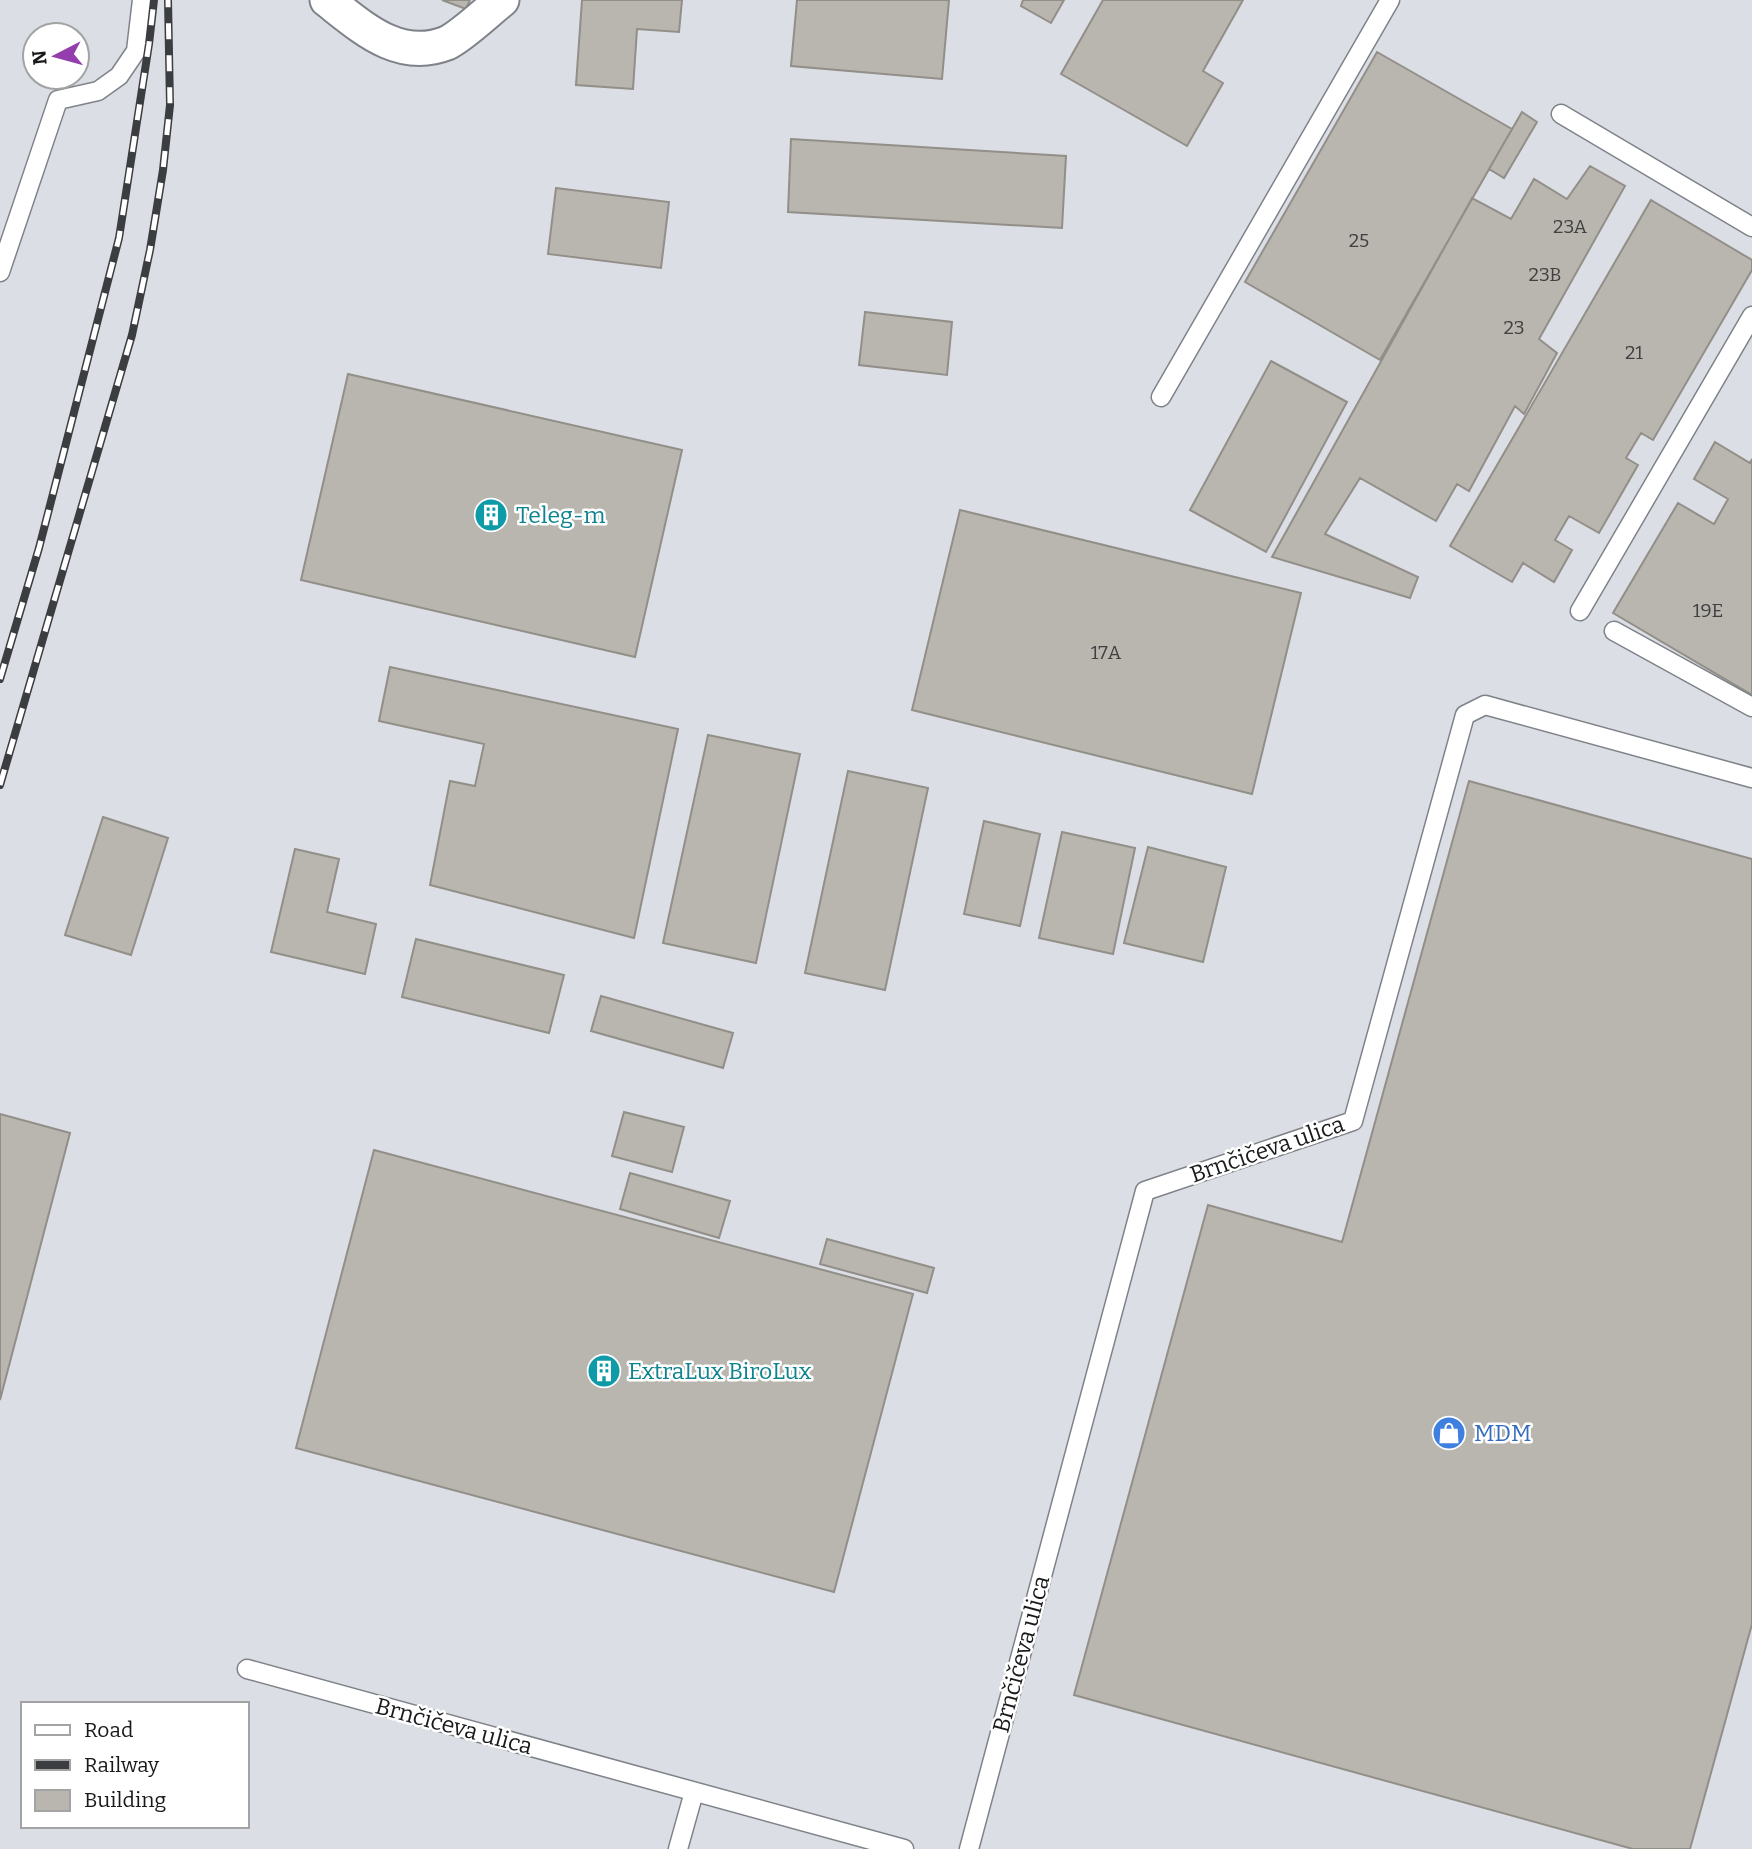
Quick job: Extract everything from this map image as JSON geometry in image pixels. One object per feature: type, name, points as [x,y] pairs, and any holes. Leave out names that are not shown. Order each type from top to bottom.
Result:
[{"type":"street","points":[[327,0],[376,38],[418,50],[448,42],[502,0]]},
{"type":"lane","points":[[0,272],[58,100],[98,91],[119,76],[136,51],[142,0]]},
{"type":"lane","points":[[1161,397],[1390,0]]},
{"type":"lane","points":[[1561,114],[1752,227]]},
{"type":"lane","points":[[1580,611],[1752,316]]},
{"type":"lane","points":[[1614,631],[1752,707]]},
{"type":"lane","name":"Brnčičeva ulica","points":[[969,1849],[1145,1191],[1353,1121],[1465,715],[1485,705],[1752,778]]},
{"type":"lane","name":"Brnčičeva ulica","points":[[247,1670],[904,1849]]},
{"type":"lane","points":[[678,1849],[694,1792]]},
{"type":"building","points":[[442,0],[470,0],[466,9]]},
{"type":"building","points":[[582,0],[682,0],[679,32],[637,29],[633,89],[576,85]]},
{"type":"building","points":[[797,0],[949,0],[942,79],[791,66]]},
{"type":"building","points":[[1023,0],[1064,0],[1051,23],[1021,6]]},
{"type":"building","points":[[1103,0],[1243,0],[1203,71],[1223,83],[1187,146],[1061,74]]},
{"type":"building","points":[[1377,52],[1512,129],[1380,360],[1245,282]]},
{"type":"building","points":[[1522,112],[1537,122],[1504,178],[1489,169]]},
{"type":"building","points":[[791,139],[1066,156],[1062,228],[788,212]]},
{"type":"building","points":[[1590,166],[1625,186],[1539,339],[1557,353],[1524,414],[1515,406],[1469,491],[1457,484],[1436,521],[1360,478],[1325,534],[1418,577],[1410,598],[1272,557],[1472,198],[1511,219],[1534,179],[1567,199]]},
{"type":"building","points":[[556,188],[669,202],[661,268],[548,254]]},
{"type":"building","points":[[1651,200],[1752,260],[1752,270],[1653,440],[1641,433],[1626,458],[1638,465],[1599,533],[1569,516],[1555,540],[1572,550],[1554,582],[1523,563],[1512,582],[1450,546]]},
{"type":"building","points":[[865,312],[952,322],[947,375],[859,365]]},
{"type":"building","points":[[1271,361],[1347,402],[1266,552],[1190,510]]},
{"type":"building","name":"Teleg-m","points":[[348,374],[682,450],[635,657],[301,580]]},
{"type":"building","points":[[1715,442],[1750,463],[1752,459],[1752,695],[1613,613],[1678,503],[1714,524],[1728,499],[1694,479]]},
{"type":"building","points":[[960,510],[1301,593],[1252,794],[912,710]]},
{"type":"building","points":[[390,667],[678,729],[634,938],[430,885],[450,781],[475,786],[484,744],[379,721]]},
{"type":"building","points":[[708,735],[800,754],[756,963],[663,943]]},
{"type":"building","points":[[848,771],[928,788],[885,990],[805,973]]},
{"type":"building","name":"MDM","points":[[1469,781],[1752,859],[1752,1624],[1690,1849],[1633,1849],[1074,1695],[1208,1205],[1342,1242]]},
{"type":"building","points":[[103,817],[168,838],[131,955],[65,935]]},
{"type":"building","points":[[984,821],[1040,834],[1020,926],[964,914]]},
{"type":"building","points":[[1062,832],[1135,848],[1113,954],[1039,938]]},
{"type":"building","points":[[1148,847],[1226,867],[1203,962],[1124,943]]},
{"type":"building","points":[[295,849],[339,859],[327,912],[376,924],[365,974],[271,952]]},
{"type":"building","points":[[416,939],[564,975],[549,1033],[402,997]]},
{"type":"building","points":[[601,996],[733,1033],[723,1068],[591,1031]]},
{"type":"building","points":[[624,1112],[684,1127],[672,1172],[612,1156]]},
{"type":"building","points":[[0,1114],[70,1133],[0,1400]]},
{"type":"building","name":"ExtraLux BiroLux","points":[[374,1150],[913,1294],[834,1592],[296,1448]]},
{"type":"building","points":[[630,1173],[730,1201],[719,1238],[620,1209]]},
{"type":"building","points":[[827,1239],[934,1268],[927,1293],[820,1264]]},
{"type":"railway","points":[[0,679],[39,548],[119,238],[154,0]]},
{"type":"railway","points":[[0,785],[132,335],[150,250],[170,105],[168,0]]},
{"type":"place","name":"Teleg-m","points":[[491,515]]},
{"type":"place","name":"ExtraLux BiroLux","points":[[604,1371]]},
{"type":"place","name":"MDM","points":[[1449,1433]]}]
